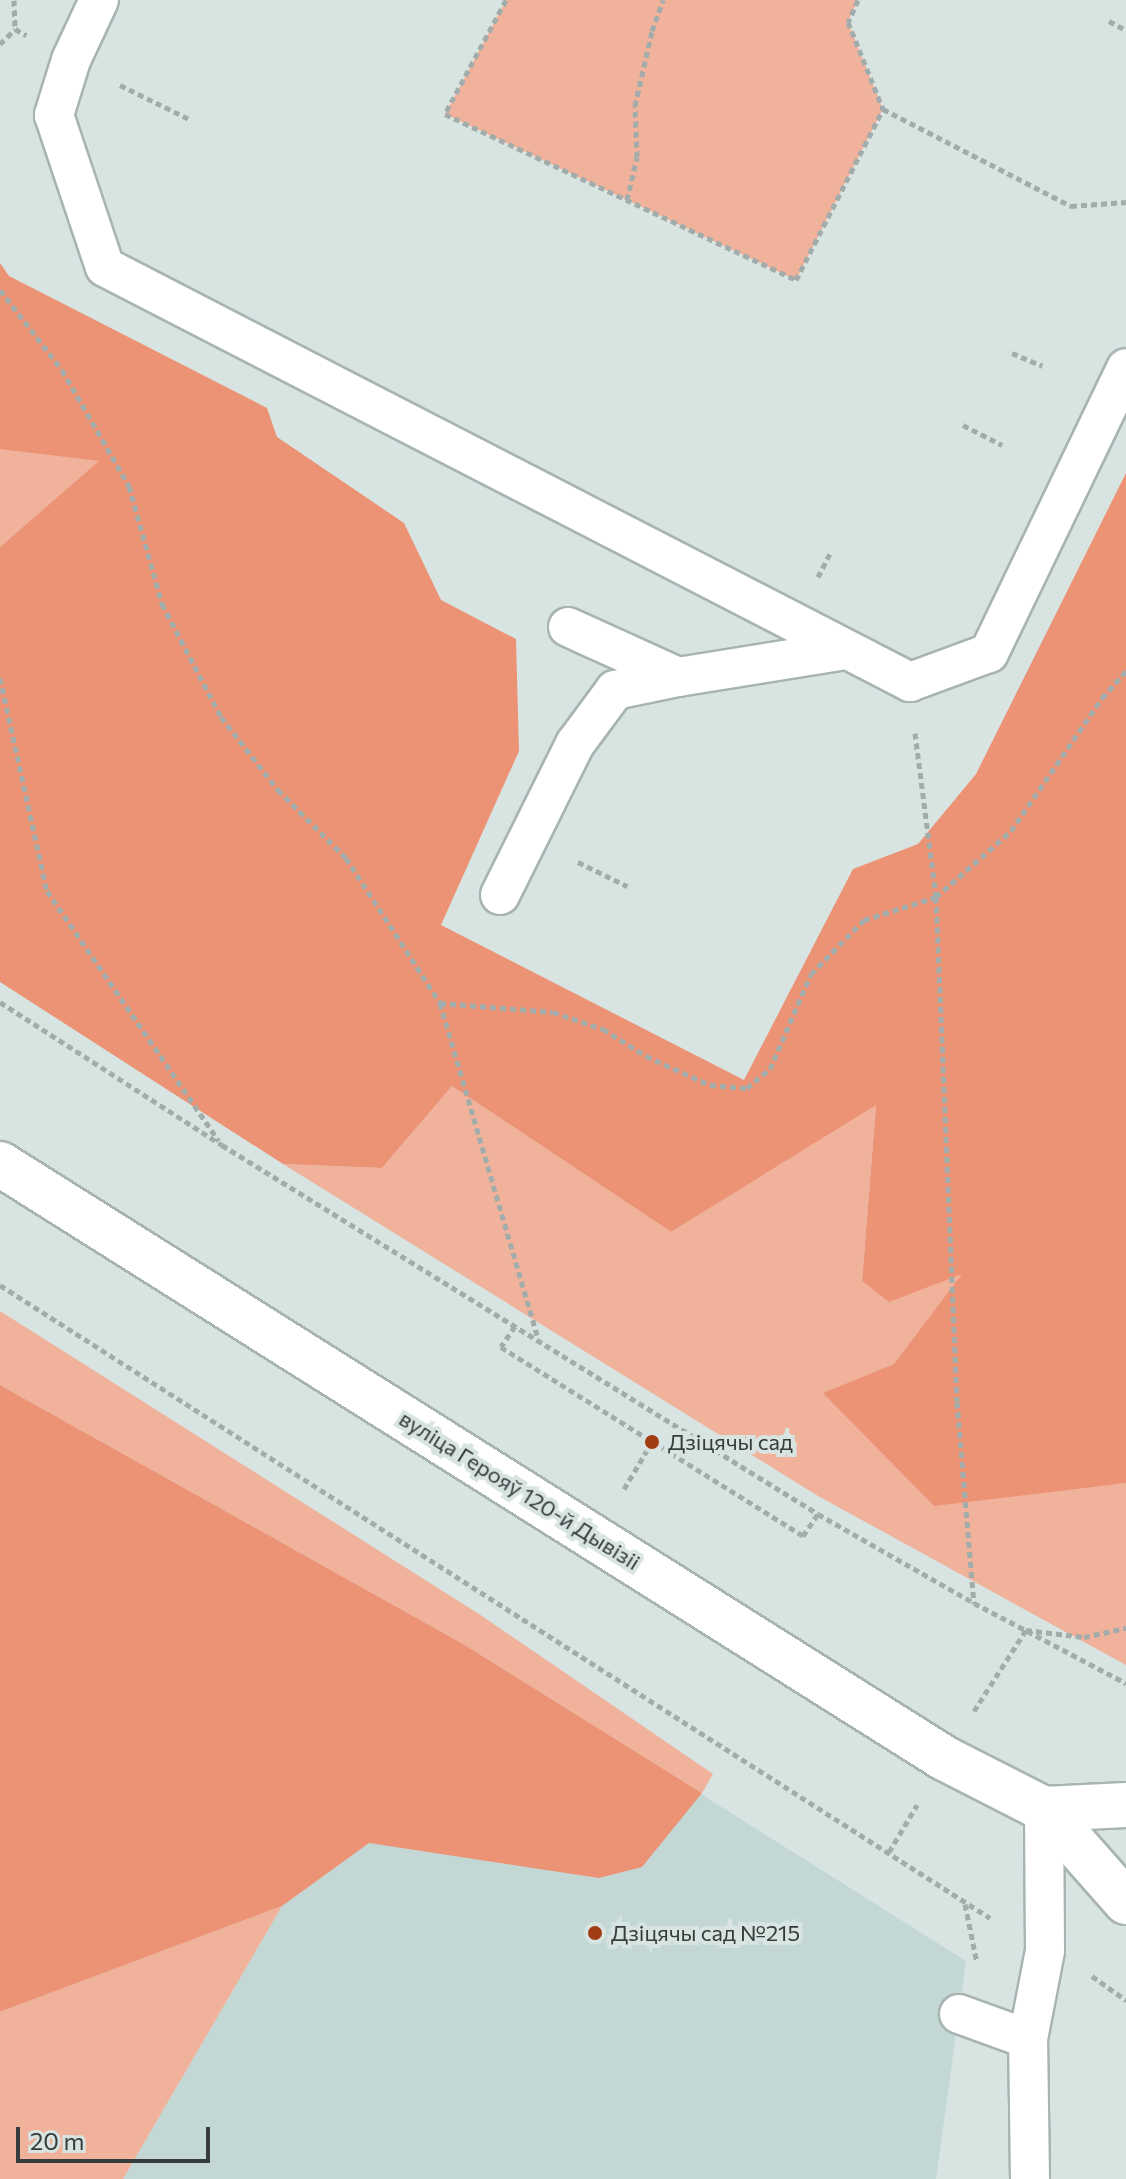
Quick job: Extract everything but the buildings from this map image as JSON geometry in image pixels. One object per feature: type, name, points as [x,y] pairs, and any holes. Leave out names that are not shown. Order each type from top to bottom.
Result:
[{"type":"street","name":"вуліца Герояў 120-й Дывізіі","points":[[0,1164],[944,1758],[1044,1809],[1126,1902]]},
{"type":"street","name":"вуліца Герояў 120-й Дывізіі","points":[[1044,1809],[1126,1805]]},
{"type":"lane","points":[[99,0],[71,60],[54,115],[105,267],[910,682],[989,653],[1126,368]]},
{"type":"lane","points":[[568,627],[678,677]]},
{"type":"lane","points":[[500,895],[575,744],[615,690],[846,650]]},
{"type":"lane","points":[[1030,2179],[1028,2039],[1045,1951],[1044,1809]]},
{"type":"lane","points":[[959,2014],[1028,2039]]},
{"type":"path","points":[[14,0],[15,29]]},
{"type":"path","points":[[506,0],[445,114],[796,280],[883,109]]},
{"type":"path","points":[[627,200],[637,157],[635,106],[663,0]]},
{"type":"path","points":[[858,0],[848,22],[883,109],[1071,206],[1126,202]]},
{"type":"path","points":[[1109,21],[1126,30]]},
{"type":"path","points":[[144,97],[191,120]]},
{"type":"path","points":[[0,290],[62,370],[129,486],[162,604],[221,717],[278,790],[346,858],[440,1003],[538,1339]]},
{"type":"path","points":[[1012,353],[1042,366]]},
{"type":"path","points":[[963,425],[1002,445]]},
{"type":"path","points":[[817,578],[830,553]]},
{"type":"path","points":[[440,1003],[553,1012],[603,1029],[646,1056],[710,1085],[747,1088],[770,1069],[811,974],[864,920],[936,897],[1011,831],[1102,698],[1126,671]]},
{"type":"path","points":[[0,678],[47,891],[222,1145]]},
{"type":"path","points":[[927,835],[936,897],[957,1402],[974,1603]]},
{"type":"path","points":[[0,1002],[222,1145],[818,1514],[974,1603],[1126,1683]]},
{"type":"path","points":[[0,1285],[965,1904],[1097,1979],[1126,2000]]},
{"type":"path","points":[[515,1326],[501,1347],[803,1536],[818,1514]]},
{"type":"path","points":[[1026,1630],[1084,1637],[1126,1628]]},
{"type":"shaded area","points":[[506,0],[858,0],[848,22],[883,109],[796,280],[445,114]]},
{"type":"shaded area","points":[[0,263],[9,276],[267,408],[277,437],[404,523],[441,600],[516,639],[519,751],[441,925],[744,1080],[853,869],[918,844],[976,774],[1126,473],[1126,1483],[934,1506],[823,1393],[894,1364],[962,1274],[889,1302],[862,1281],[876,1105],[671,1232],[452,1086],[382,1168],[283,1164],[0,982],[0,547],[99,461],[0,449]]},
{"type":"shaded area","points":[[0,449],[100,461],[0,547]]},
{"type":"shaded area","points":[[452,1086],[671,1232],[876,1104],[862,1281],[964,1273],[894,1364],[824,1394],[1077,1487],[1126,1483],[1126,1665],[818,1496],[283,1164],[382,1168]]},
{"type":"shaded area","points":[[0,1311],[479,1614],[713,1774],[702,1793],[463,1644],[0,1385]]},
{"type":"shaded area","points":[[0,1385],[463,1644],[702,1793],[642,1867],[599,1878],[369,1843],[282,1906],[0,2012]]},
{"type":"shaded area","name":"Дзіцячы сад №215","points":[[463,1644],[966,1961],[936,2179],[123,2179],[282,1906]]},
{"type":"shaded area","points":[[282,1906],[123,2179],[0,2179],[0,2012]]},
{"type":"place","name":"Дзіцячы сад","points":[[652,1442]]},
{"type":"place","name":"Дзіцячы сад №215","points":[[595,1933]]}]
